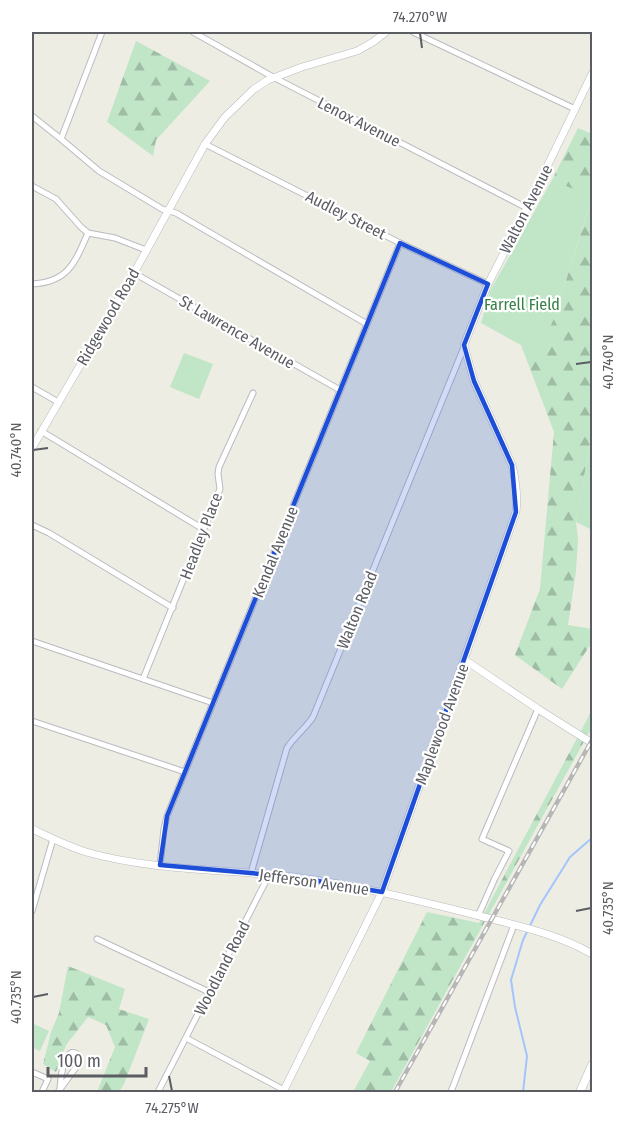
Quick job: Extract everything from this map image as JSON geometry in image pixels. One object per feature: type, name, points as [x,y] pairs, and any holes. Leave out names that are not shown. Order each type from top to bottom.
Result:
[{"type":"main road","points":[[580,1092],[592,1065]]},
{"type":"street","points":[[61,139],[102,32]]},
{"type":"street","name":"Lenox Avenue","points":[[193,32],[273,77],[527,208]]},
{"type":"street","name":"Ridgewood Road","points":[[32,448],[134,273],[205,144],[232,109],[254,89],[273,77],[357,51],[386,32]]},
{"type":"street","points":[[413,32],[575,109]]},
{"type":"street","name":"Walton Avenue","points":[[464,345],[488,284],[592,74]]},
{"type":"street","points":[[32,117],[99,171],[367,324]]},
{"type":"street","name":"Audley Street","points":[[205,144],[400,243],[488,284]]},
{"type":"street","points":[[32,186],[56,199],[88,233],[115,238],[146,250]]},
{"type":"street","points":[[32,284],[50,281],[69,269],[88,233]]},
{"type":"street","name":"Kendal Avenue","points":[[160,865],[167,816],[400,243]]},
{"type":"street","name":"St Lawrence Avenue","points":[[134,273],[340,390]]},
{"type":"street","name":"Maplewood Avenue","points":[[284,1091],[382,892],[516,512],[518,495],[512,465],[474,381],[464,345]]},
{"type":"street","name":"Walton Road","points":[[251,873],[287,748],[292,740],[307,727],[313,717],[464,345]]},
{"type":"street","points":[[32,387],[58,402]]},
{"type":"street","name":"Headley Place","points":[[143,679],[220,489],[219,467],[253,393]]},
{"type":"street","points":[[41,431],[203,529]]},
{"type":"street","points":[[32,525],[49,532],[173,608]]},
{"type":"street","points":[[32,641],[213,703]]},
{"type":"street","points":[[465,660],[592,743]]},
{"type":"street","points":[[478,916],[509,851],[482,839],[537,709]]},
{"type":"street","points":[[32,722],[185,772]]},
{"type":"street","name":"Jefferson Avenue","points":[[32,829],[84,851],[105,856],[160,865],[294,877],[382,892],[525,928],[567,941],[592,954]]},
{"type":"street","points":[[32,911],[53,839]]},
{"type":"street","name":"Woodland Road","points":[[158,1092],[269,875]]},
{"type":"street","points":[[451,1092],[514,926]]},
{"type":"street","points":[[97,939],[209,992]]},
{"type":"street","points":[[186,1038],[284,1091]]},
{"type":"street","points":[[71,1052],[76,1053],[77,1066],[59,1090],[67,1055],[71,1052]]},
{"type":"street","points":[[32,1072],[48,1079],[42,1092]]},
{"type":"highlighted area","points":[[400,243],[488,284],[464,345],[474,381],[512,465],[516,512],[382,892],[294,877],[160,865],[167,816]]},
{"type":"green space","points":[[136,41],[210,81],[156,140],[153,156],[107,122]]},
{"type":"green space","points":[[578,128],[592,134],[592,198],[552,180]]},
{"type":"green space","name":"Farrell Field","points":[[552,180],[592,197],[555,315],[539,355],[481,323],[490,291]]},
{"type":"green space","points":[[592,198],[592,433],[576,522],[578,539],[576,571],[568,625],[592,629],[592,642],[562,689],[515,655],[540,589],[554,432],[521,345],[539,354],[555,315]]},
{"type":"green space","points":[[184,353],[213,364],[199,399],[170,387]]},
{"type":"green space","points":[[592,433],[592,530],[576,522]]},
{"type":"green space","points":[[592,710],[592,727],[391,1092],[353,1092],[370,1061],[356,1053],[427,912],[479,923]]},
{"type":"green space","points":[[68,966],[125,989],[119,1009],[149,1019],[119,1092],[97,1092],[115,1047],[106,1025],[88,1017],[66,1045],[56,1072],[43,1064],[51,1032],[59,1013]]},
{"type":"green space","points":[[34,1024],[49,1031],[40,1051],[32,1047]]},
{"type":"waterway","points":[[523,1092],[527,1056],[511,980],[523,940],[540,905],[570,857],[592,838]]},
{"type":"railway","points":[[395,1092],[592,740]]}]
